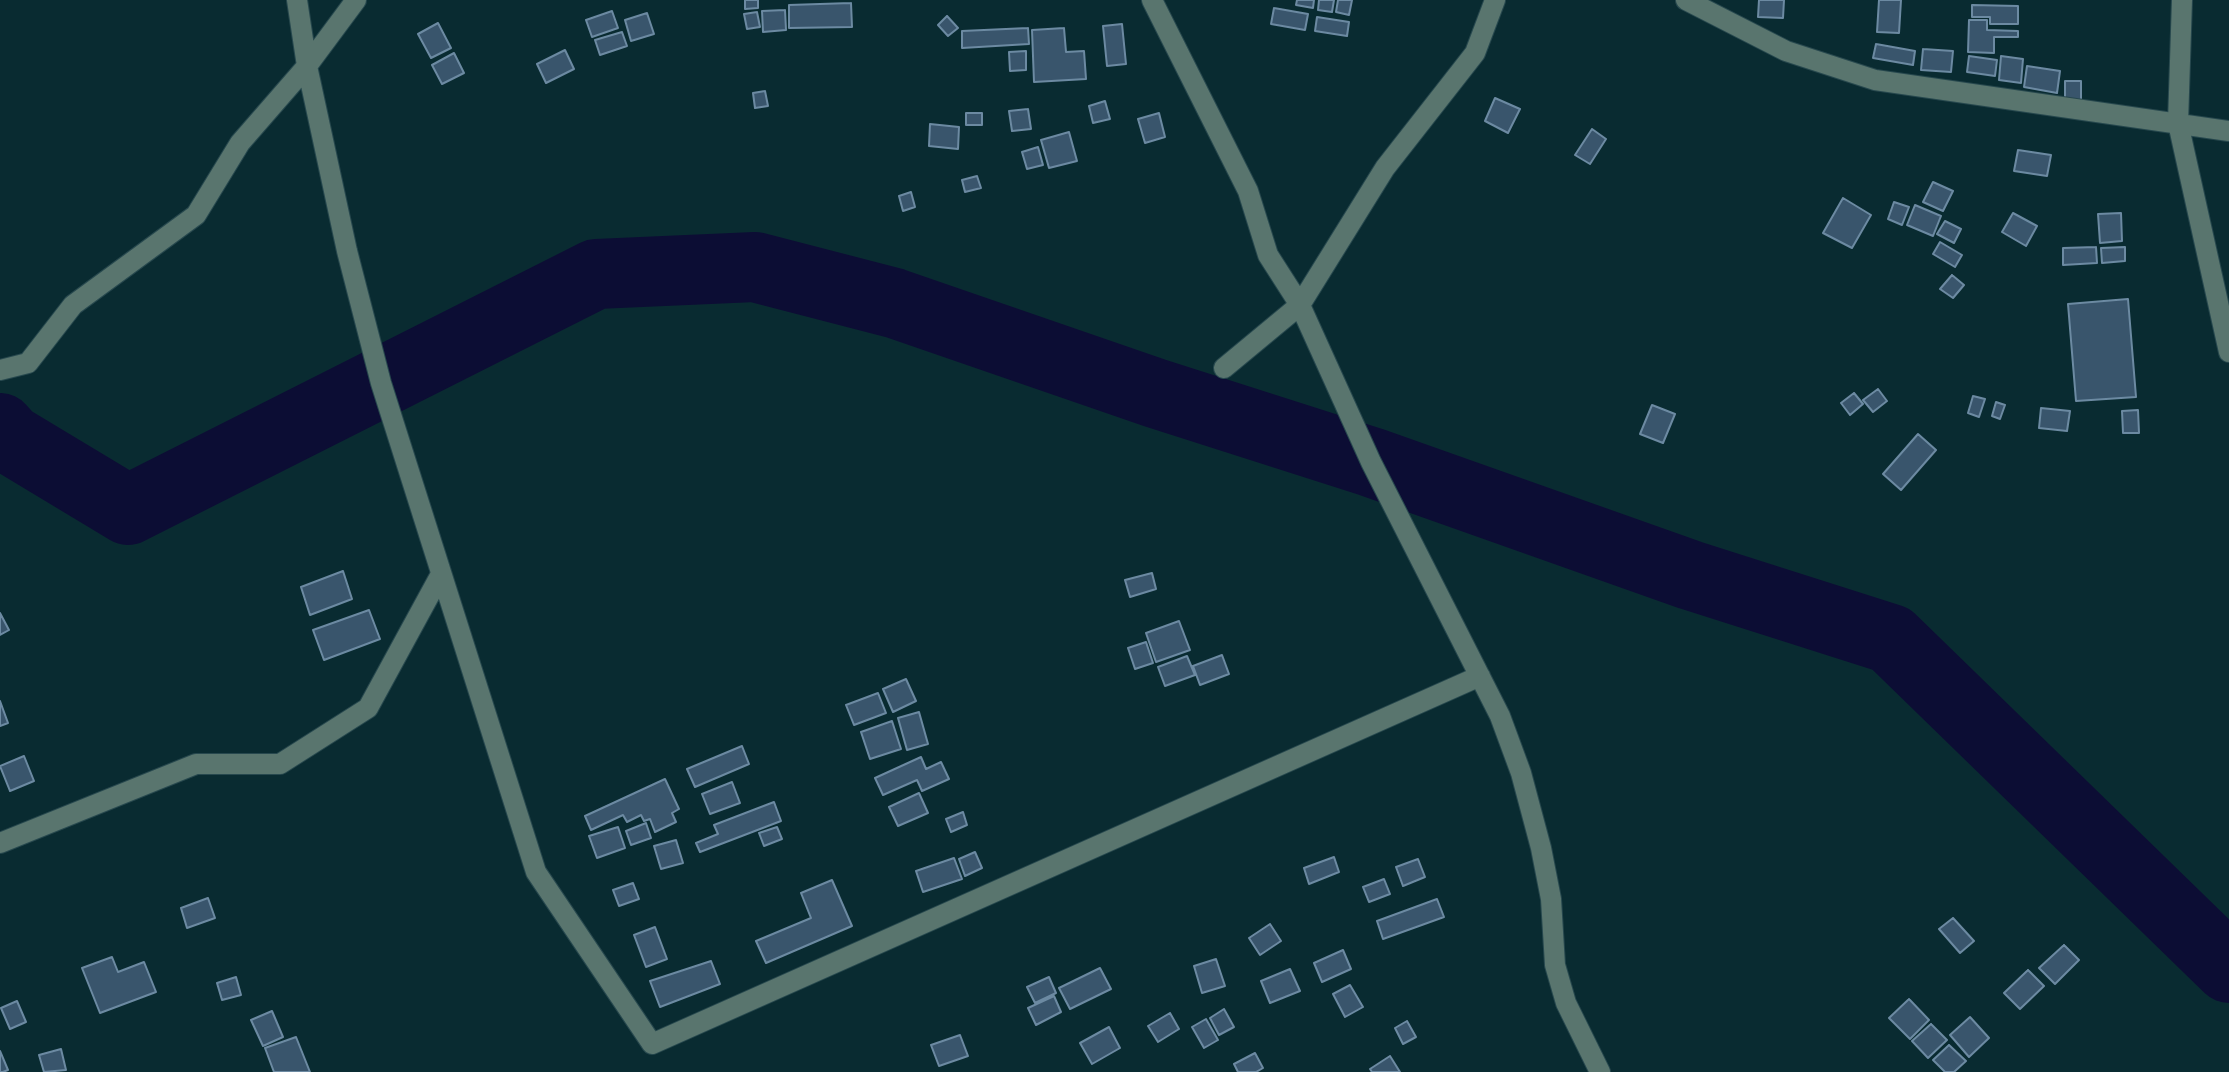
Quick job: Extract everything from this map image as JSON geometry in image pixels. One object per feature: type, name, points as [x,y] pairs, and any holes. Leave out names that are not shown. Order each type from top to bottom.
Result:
[{"type":"street","points":[[297,0],[307,66],[347,251],[381,383],[536,872],[652,1044],[1480,676]]},
{"type":"street","points":[[0,370],[28,363],[73,305],[196,215],[240,143],[307,66],[356,0]]},
{"type":"street","points":[[1152,0],[1248,191],[1268,255],[1300,305],[1371,462],[1500,716],[1525,788],[1551,899],[1555,965],[1566,1003],[1600,1072]]},
{"type":"street","points":[[1224,368],[1300,305],[1385,168],[1475,53],[1495,0]]},
{"type":"street","points":[[1686,0],[1786,51],[1875,80],[2229,131]]},
{"type":"street","points":[[2182,0],[2178,123],[2229,352]]},
{"type":"street","points":[[0,843],[196,764],[280,764],[368,708],[441,574]]},
{"type":"building","points":[[745,0],[758,0],[758,8],[745,9]]},
{"type":"building","points":[[1297,0],[1314,0],[1313,8],[1296,5]]},
{"type":"building","points":[[1319,0],[1334,0],[1332,12],[1318,10]]},
{"type":"building","points":[[1338,0],[1352,0],[1349,15],[1336,12]]},
{"type":"building","points":[[1759,0],[1784,0],[1783,18],[1758,17]]},
{"type":"building","points":[[1879,0],[1901,0],[1899,33],[1877,32]]},
{"type":"building","points":[[851,3],[852,27],[789,28],[789,5]]},
{"type":"building","points":[[1972,5],[2018,6],[2018,24],[1990,24],[1990,17],[1972,17]]},
{"type":"building","points":[[1274,8],[1308,14],[1305,30],[1271,24]]},
{"type":"building","points":[[785,10],[786,30],[763,32],[762,11]]},
{"type":"building","points":[[612,11],[618,28],[592,37],[586,20]]},
{"type":"building","points":[[757,12],[760,27],[747,29],[744,14]]},
{"type":"building","points":[[647,13],[654,34],[631,41],[625,20]]},
{"type":"building","points":[[947,16],[958,28],[948,36],[938,25]]},
{"type":"building","points":[[1317,17],[1349,22],[1347,36],[1315,31]]},
{"type":"building","points":[[1969,20],[1987,20],[1987,30],[2018,31],[2018,37],[1994,37],[1994,53],[1968,52]]},
{"type":"building","points":[[438,23],[451,48],[431,58],[418,34]]},
{"type":"building","points":[[1122,24],[1126,64],[1107,66],[1103,26]]},
{"type":"building","points":[[1028,28],[1029,44],[962,48],[962,31]]},
{"type":"building","points":[[1064,28],[1066,52],[1084,51],[1086,79],[1034,82],[1032,30]]},
{"type":"building","points":[[622,32],[627,46],[600,55],[595,40]]},
{"type":"building","points":[[1876,44],[1915,51],[1913,65],[1873,58]]},
{"type":"building","points":[[1923,49],[1953,51],[1951,72],[1921,70]]},
{"type":"building","points":[[565,50],[574,69],[546,83],[537,64]]},
{"type":"building","points":[[1026,51],[1026,70],[1010,71],[1009,52]]},
{"type":"building","points":[[454,53],[464,73],[442,84],[432,65]]},
{"type":"building","points":[[1969,56],[1997,60],[1995,76],[1967,72]]},
{"type":"building","points":[[2001,56],[2023,59],[2021,83],[1999,80]]},
{"type":"building","points":[[2027,66],[2060,71],[2057,93],[2024,87]]},
{"type":"building","points":[[2065,81],[2081,81],[2081,100],[2065,99]]},
{"type":"building","points":[[765,91],[768,106],[755,108],[753,93]]},
{"type":"building","points":[[1495,98],[1520,109],[1508,133],[1485,121]]},
{"type":"building","points":[[1105,101],[1110,119],[1093,123],[1089,106]]},
{"type":"building","points":[[1028,109],[1031,129],[1012,131],[1009,111]]},
{"type":"building","points":[[966,113],[982,113],[982,125],[966,125]]},
{"type":"building","points":[[1159,113],[1165,137],[1145,143],[1138,119]]},
{"type":"building","points":[[930,124],[959,127],[958,149],[929,146]]},
{"type":"building","points":[[1592,129],[1606,139],[1590,164],[1575,155]]},
{"type":"building","points":[[1069,132],[1077,161],[1049,168],[1041,140]]},
{"type":"building","points":[[1038,147],[1043,165],[1027,169],[1022,152]]},
{"type":"building","points":[[2018,150],[2051,155],[2047,176],[2014,171]]},
{"type":"building","points":[[977,176],[981,188],[965,192],[962,180]]},
{"type":"building","points":[[1933,182],[1953,191],[1943,211],[1923,202]]},
{"type":"building","points":[[911,192],[915,207],[903,211],[899,196]]},
{"type":"building","points":[[1843,198],[1871,215],[1852,248],[1823,233]]},
{"type":"building","points":[[1894,202],[1909,207],[1902,225],[1888,219]]},
{"type":"building","points":[[1915,205],[1941,216],[1933,236],[1907,225]]},
{"type":"building","points":[[2013,213],[2037,226],[2026,246],[2002,232]]},
{"type":"building","points":[[2121,213],[2122,241],[2100,243],[2098,214]]},
{"type":"building","points":[[1945,221],[1961,229],[1954,243],[1937,234]]},
{"type":"building","points":[[1940,242],[1962,255],[1955,267],[1933,254]]},
{"type":"building","points":[[2096,247],[2097,263],[2063,265],[2063,248]]},
{"type":"building","points":[[2125,247],[2125,261],[2102,263],[2101,248]]},
{"type":"building","points":[[1952,275],[1964,285],[1953,298],[1940,289]]},
{"type":"building","points":[[2128,299],[2136,397],[2076,401],[2068,304]]},
{"type":"building","points":[[1878,389],[1887,401],[1873,412],[1863,400]]},
{"type":"building","points":[[1854,393],[1863,404],[1850,415],[1841,403]]},
{"type":"building","points":[[1973,396],[1985,399],[1979,417],[1968,413]]},
{"type":"building","points":[[1996,402],[2005,405],[2000,419],[1992,416]]},
{"type":"building","points":[[1652,405],[1675,414],[1663,443],[1640,434]]},
{"type":"building","points":[[2041,408],[2070,411],[2067,431],[2039,428]]},
{"type":"building","points":[[2138,410],[2139,433],[2123,433],[2122,411]]},
{"type":"building","points":[[1918,434],[1936,450],[1901,490],[1883,474]]},
{"type":"building","points":[[343,571],[352,599],[310,615],[301,587]]},
{"type":"building","points":[[1152,573],[1156,589],[1130,597],[1125,580]]},
{"type":"building","points":[[369,610],[380,639],[324,660],[313,630]]},
{"type":"building","points":[[0,613],[9,630],[0,635]]},
{"type":"building","points":[[1179,621],[1190,650],[1156,662],[1146,633]]},
{"type":"building","points":[[1146,642],[1153,663],[1135,669],[1128,648]]},
{"type":"building","points":[[1222,655],[1229,674],[1200,685],[1193,666]]},
{"type":"building","points":[[1187,656],[1195,675],[1165,686],[1158,667]]},
{"type":"building","points":[[906,679],[916,701],[893,712],[883,689]]},
{"type":"building","points":[[878,693],[886,713],[854,725],[846,705]]},
{"type":"building","points":[[0,701],[8,723],[0,726]]},
{"type":"building","points":[[919,712],[928,744],[907,750],[898,718]]},
{"type":"building","points":[[892,721],[901,749],[870,759],[861,732]]},
{"type":"building","points":[[742,746],[749,764],[695,787],[687,769]]},
{"type":"building","points":[[24,756],[34,781],[10,791],[0,766]]},
{"type":"building","points":[[921,757],[926,769],[941,762],[949,779],[922,791],[917,780],[883,795],[875,778]]},
{"type":"building","points":[[665,779],[679,809],[672,813],[676,822],[655,832],[650,819],[644,821],[641,815],[627,822],[623,815],[591,830],[585,816]]},
{"type":"building","points":[[732,782],[740,803],[710,814],[702,794]]},
{"type":"building","points":[[919,793],[928,813],[898,826],[889,807]]},
{"type":"building","points":[[774,802],[781,821],[700,852],[696,843],[718,834],[714,825]]},
{"type":"building","points":[[963,812],[967,825],[951,832],[946,819]]},
{"type":"building","points":[[646,823],[651,838],[631,845],[626,831]]},
{"type":"building","points":[[618,827],[625,848],[597,858],[589,836]]},
{"type":"building","points":[[777,827],[782,839],[764,846],[759,833]]},
{"type":"building","points":[[676,840],[683,863],[661,869],[654,846]]},
{"type":"building","points":[[975,852],[982,868],[965,876],[959,859]]},
{"type":"building","points":[[1334,857],[1339,872],[1309,884],[1304,868]]},
{"type":"building","points":[[954,858],[962,879],[923,892],[916,871]]},
{"type":"building","points":[[1418,859],[1425,877],[1403,886],[1396,867]]},
{"type":"building","points":[[1384,879],[1390,894],[1369,902],[1363,887]]},
{"type":"building","points":[[832,880],[852,926],[766,963],[756,941],[811,918],[801,893]]},
{"type":"building","points":[[633,883],[639,899],[619,906],[613,890]]},
{"type":"building","points":[[208,898],[215,918],[187,928],[181,908]]},
{"type":"building","points":[[1437,899],[1444,917],[1383,939],[1377,921]]},
{"type":"building","points":[[1953,918],[1974,941],[1960,953],[1939,929]]},
{"type":"building","points":[[1270,924],[1281,941],[1260,955],[1249,938]]},
{"type":"building","points":[[655,927],[667,959],[646,967],[634,935]]},
{"type":"building","points":[[2064,945],[2079,960],[2055,984],[2039,968]]},
{"type":"building","points":[[1343,950],[1351,969],[1322,982],[1314,963]]},
{"type":"building","points":[[112,957],[118,972],[144,962],[156,992],[100,1013],[82,968]]},
{"type":"building","points":[[1216,959],[1225,986],[1202,993],[1194,966]]},
{"type":"building","points":[[711,961],[720,984],[660,1007],[650,981]]},
{"type":"building","points":[[1100,968],[1111,989],[1070,1009],[1059,988]]},
{"type":"building","points":[[1290,969],[1300,991],[1270,1003],[1261,981]]},
{"type":"building","points":[[2028,970],[2044,986],[2020,1009],[2004,993]]},
{"type":"building","points":[[236,977],[241,995],[222,1000],[217,983]]},
{"type":"building","points":[[1049,977],[1056,993],[1035,1003],[1027,987]]},
{"type":"building","points":[[1350,985],[1363,1007],[1345,1017],[1333,994]]},
{"type":"building","points":[[1054,996],[1061,1012],[1036,1025],[1028,1008]]},
{"type":"building","points":[[1909,999],[1929,1020],[1910,1039],[1889,1018]]},
{"type":"building","points":[[17,1001],[26,1022],[10,1029],[1,1008]]},
{"type":"building","points":[[1224,1009],[1234,1027],[1219,1035],[1210,1018]]},
{"type":"building","points":[[272,1011],[283,1037],[263,1046],[251,1020]]},
{"type":"building","points":[[1170,1013],[1179,1029],[1158,1042],[1148,1026]]},
{"type":"building","points":[[1970,1017],[1989,1038],[1969,1057],[1950,1035]]},
{"type":"building","points":[[1206,1019],[1218,1040],[1204,1048],[1192,1027]]},
{"type":"building","points":[[1407,1021],[1416,1037],[1403,1044],[1395,1028]]},
{"type":"building","points":[[1931,1024],[1947,1040],[1928,1058],[1912,1041]]},
{"type":"building","points":[[1109,1027],[1120,1048],[1092,1064],[1080,1043]]},
{"type":"building","points":[[960,1035],[968,1056],[939,1066],[931,1045]]},
{"type":"building","points":[[296,1037],[310,1072],[274,1072],[265,1048]]},
{"type":"building","points":[[1949,1045],[1966,1061],[1954,1072],[1945,1072],[1933,1060]]},
{"type":"building","points":[[61,1049],[66,1070],[44,1072],[39,1055]]},
{"type":"building","points":[[0,1051],[8,1070],[3,1072],[0,1072]]},
{"type":"building","points":[[1255,1053],[1263,1068],[1256,1072],[1238,1072],[1234,1064]]},
{"type":"building","points":[[1390,1056],[1400,1072],[1372,1072],[1370,1069]]},
{"type":"waterway","points":[[0,428],[10,439],[128,510],[596,274],[755,267],[894,303],[1155,393],[1371,462],[1690,575],[1891,639],[2229,968]]}]
